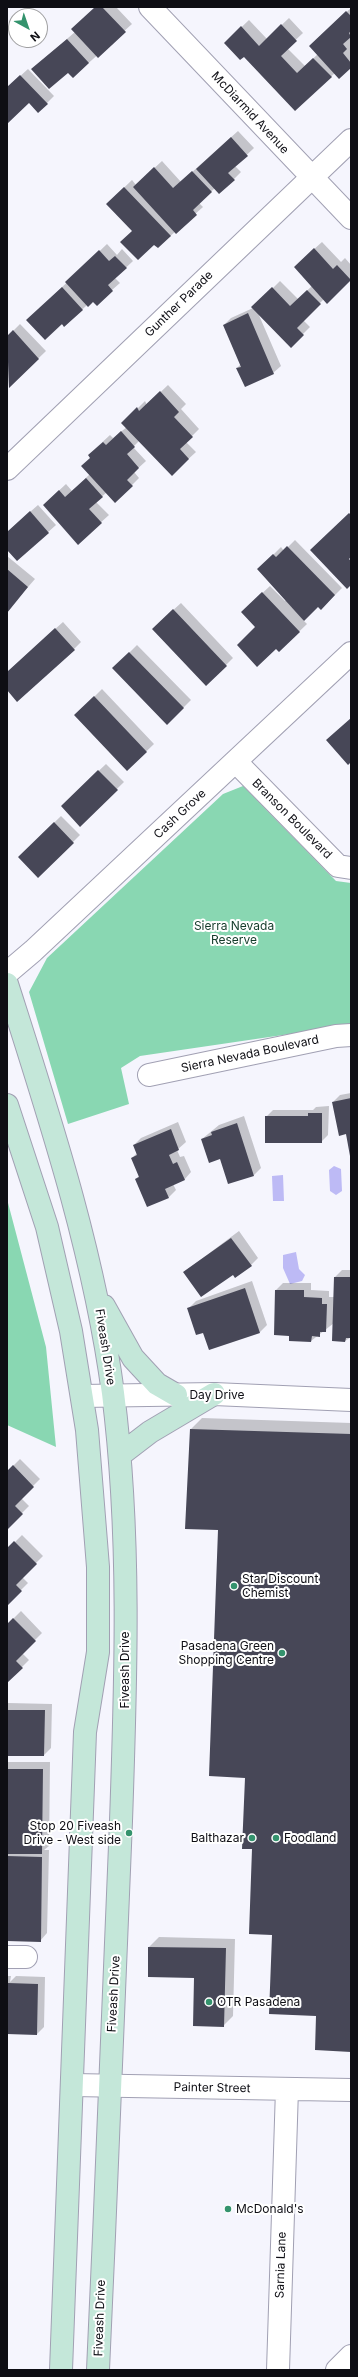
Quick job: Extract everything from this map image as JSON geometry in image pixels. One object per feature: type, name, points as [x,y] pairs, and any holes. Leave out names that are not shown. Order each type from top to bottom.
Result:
[{"type":"main road","name":"Fiveash Drive","points":[[7,984],[66,1172],[96,1291],[113,1396],[120,1455],[126,1538],[124,1720],[98,2370]]},
{"type":"main road","points":[[7,1105],[47,1226],[71,1331],[82,1396],[98,1567],[98,1652],[85,1739],[61,2370]]},
{"type":"main road","points":[[96,1291],[134,1358],[156,1384],[176,1395]]},
{"type":"main road","points":[[120,1455],[145,1435],[214,1394]]},
{"type":"street","name":"McDiarmid Avenue","points":[[150,7],[351,218]]},
{"type":"street","name":"Gunther Parade","points":[[7,469],[351,140]]},
{"type":"street","name":"Cash Grove","points":[[7,973],[236,762],[351,653]]},
{"type":"street","name":"Branson Boulevard","points":[[236,762],[338,866],[351,868]]},
{"type":"street","name":"Sierra Nevada Boulevard","points":[[149,1075],[336,1036],[351,1035]]},
{"type":"street","name":"Day Drive","points":[[82,1396],[214,1394],[351,1400]]},
{"type":"street","name":"Painter Street","points":[[73,2085],[351,2090]]},
{"type":"street","name":"Sarnia Lane","points":[[278,2370],[287,2089]]},
{"type":"street","points":[[337,2370],[351,2356]]},
{"type":"green space","name":"Sierra Nevada Reserve","points":[[243,786],[336,881],[351,883],[351,1025],[140,1056],[121,1068],[129,1104],[68,1124],[29,992],[47,958],[223,794]]},
{"type":"green space","points":[[7,1199],[46,1347],[56,1447],[7,1425]]},
{"type":"water","points":[[334,1166],[341,1169],[342,1191],[336,1195],[330,1191],[329,1170]]},
{"type":"water","points":[[283,1175],[284,1201],[273,1201],[272,1176]]},
{"type":"water","points":[[296,1252],[299,1269],[305,1275],[302,1281],[290,1284],[283,1268],[283,1255]]},
{"type":"building","points":[[95,7],[102,7],[126,32],[98,58],[71,29]]},
{"type":"building","points":[[346,11],[351,16],[351,31],[349,33],[351,37],[343,44],[347,49],[343,53],[351,63],[351,68],[339,79],[309,46]]},
{"type":"building","points":[[281,24],[297,41],[281,56],[297,73],[313,58],[332,77],[295,111],[244,57],[240,60],[224,43],[241,26],[259,46]]},
{"type":"building","points":[[67,39],[89,63],[73,78],[68,73],[49,89],[31,69]]},
{"type":"building","points":[[20,75],[48,104],[38,113],[29,103],[7,124],[7,87]]},
{"type":"building","points":[[231,137],[248,156],[228,173],[235,180],[219,194],[196,169]]},
{"type":"building","points":[[154,167],[173,188],[192,171],[212,192],[193,210],[197,215],[176,234],[133,187]]},
{"type":"building","points":[[124,187],[171,236],[158,248],[154,245],[138,260],[120,242],[132,231],[106,204]]},
{"type":"building","points":[[314,248],[333,269],[337,265],[351,280],[327,304],[294,267]]},
{"type":"building","points":[[99,250],[109,261],[115,256],[127,268],[108,285],[113,291],[97,306],[93,302],[88,307],[65,282]]},
{"type":"building","points":[[62,287],[83,310],[64,327],[62,324],[45,340],[26,320]]},
{"type":"building","points":[[272,287],[290,306],[307,290],[321,304],[297,328],[304,335],[291,348],[251,307]]},
{"type":"building","points":[[248,313],[274,374],[245,387],[236,368],[241,367],[223,325]]},
{"type":"building","points":[[13,330],[39,359],[9,388],[7,336]]},
{"type":"building","points":[[160,391],[179,412],[174,417],[193,437],[180,449],[189,459],[172,476],[121,423],[137,407],[139,411]]},
{"type":"building","points":[[121,431],[135,447],[127,454],[139,468],[127,480],[133,486],[115,503],[81,466],[90,458],[88,455],[103,442],[106,445]]},
{"type":"building","points":[[86,478],[103,497],[89,509],[102,523],[78,545],[43,505],[59,490],[65,497]]},
{"type":"building","points":[[30,511],[49,533],[17,561],[7,550],[7,532]]},
{"type":"building","points":[[349,513],[351,515],[351,557],[349,559],[351,561],[351,585],[347,589],[310,550]]},
{"type":"building","points":[[287,546],[335,595],[321,610],[318,607],[304,621],[257,569],[273,554],[276,557]]},
{"type":"building","points":[[7,569],[28,587],[7,613]]},
{"type":"building","points":[[262,592],[300,632],[279,652],[276,649],[257,667],[237,645],[255,627],[241,612]]},
{"type":"building","points":[[173,609],[227,666],[206,686],[152,629]]},
{"type":"building","points":[[55,628],[75,650],[17,702],[7,690],[7,672]]},
{"type":"building","points":[[129,652],[184,708],[167,725],[112,668]]},
{"type":"building","points":[[94,696],[147,752],[127,771],[74,715]]},
{"type":"building","points":[[351,718],[351,762],[348,765],[326,740]]},
{"type":"building","points":[[98,770],[118,790],[80,827],[61,806]]},
{"type":"building","points":[[54,822],[74,843],[38,878],[18,857]]},
{"type":"building","points":[[351,1098],[350,1156],[346,1134],[339,1136],[332,1102]]},
{"type":"building","points":[[308,1113],[322,1113],[322,1143],[265,1143],[265,1116],[308,1116]]},
{"type":"building","points":[[237,1123],[254,1176],[228,1184],[220,1159],[209,1163],[201,1139],[212,1135],[211,1132]]},
{"type":"building","points":[[171,1129],[179,1150],[169,1155],[173,1164],[177,1162],[185,1180],[165,1189],[169,1198],[147,1207],[135,1179],[139,1177],[131,1158],[137,1155],[133,1145]]},
{"type":"building","points":[[231,1238],[252,1266],[235,1278],[233,1275],[201,1297],[183,1272]]},
{"type":"building","points":[[334,1277],[351,1277],[351,1338],[346,1338],[345,1342],[332,1341]]},
{"type":"building","points":[[245,1288],[260,1333],[209,1350],[203,1333],[196,1335],[187,1308]]},
{"type":"building","points":[[275,1290],[304,1290],[304,1297],[322,1298],[322,1304],[327,1304],[326,1332],[320,1332],[320,1337],[312,1336],[311,1342],[289,1341],[289,1336],[274,1335]]},
{"type":"building","name":"Pasadena Green Shopping Centre","points":[[190,1429],[351,1434],[351,2052],[315,2050],[316,2016],[269,2014],[272,1935],[249,1934],[252,1849],[242,1849],[245,1778],[209,1776],[218,1530],[185,1529]]},
{"type":"building","points":[[13,1465],[34,1487],[15,1506],[23,1514],[7,1530],[7,1471]]},
{"type":"building","points":[[14,1541],[37,1564],[16,1585],[22,1591],[7,1606],[7,1548]]},
{"type":"building","points":[[13,1618],[36,1641],[16,1661],[23,1668],[7,1683],[7,1624]]},
{"type":"building","points":[[7,1710],[45,1710],[44,1756],[8,1756]]},
{"type":"building","points":[[7,1769],[43,1769],[42,1854],[7,1854]]},
{"type":"building","points":[[7,1856],[42,1857],[41,1942],[7,1941]]},
{"type":"building","name":"OTR Pasadena","points":[[148,1947],[226,1948],[224,2027],[193,2026],[194,1978],[148,1977]]},
{"type":"building","points":[[8,1983],[38,1984],[37,2035],[7,2034]]},
{"type":"place","name":"Star Discount Chemist","points":[[234,1586]]},
{"type":"place","name":"Pasadena Green Shopping Centre","points":[[282,1653]]},
{"type":"place","name":"Stop 20 Fiveash Drive - West side","points":[[129,1833]]},
{"type":"place","name":"Balthazar","points":[[252,1838]]},
{"type":"place","name":"Foodland","points":[[276,1838]]},
{"type":"place","name":"OTR Pasadena","points":[[209,2002]]},
{"type":"place","name":"McDonald's","points":[[228,2209]]}]
